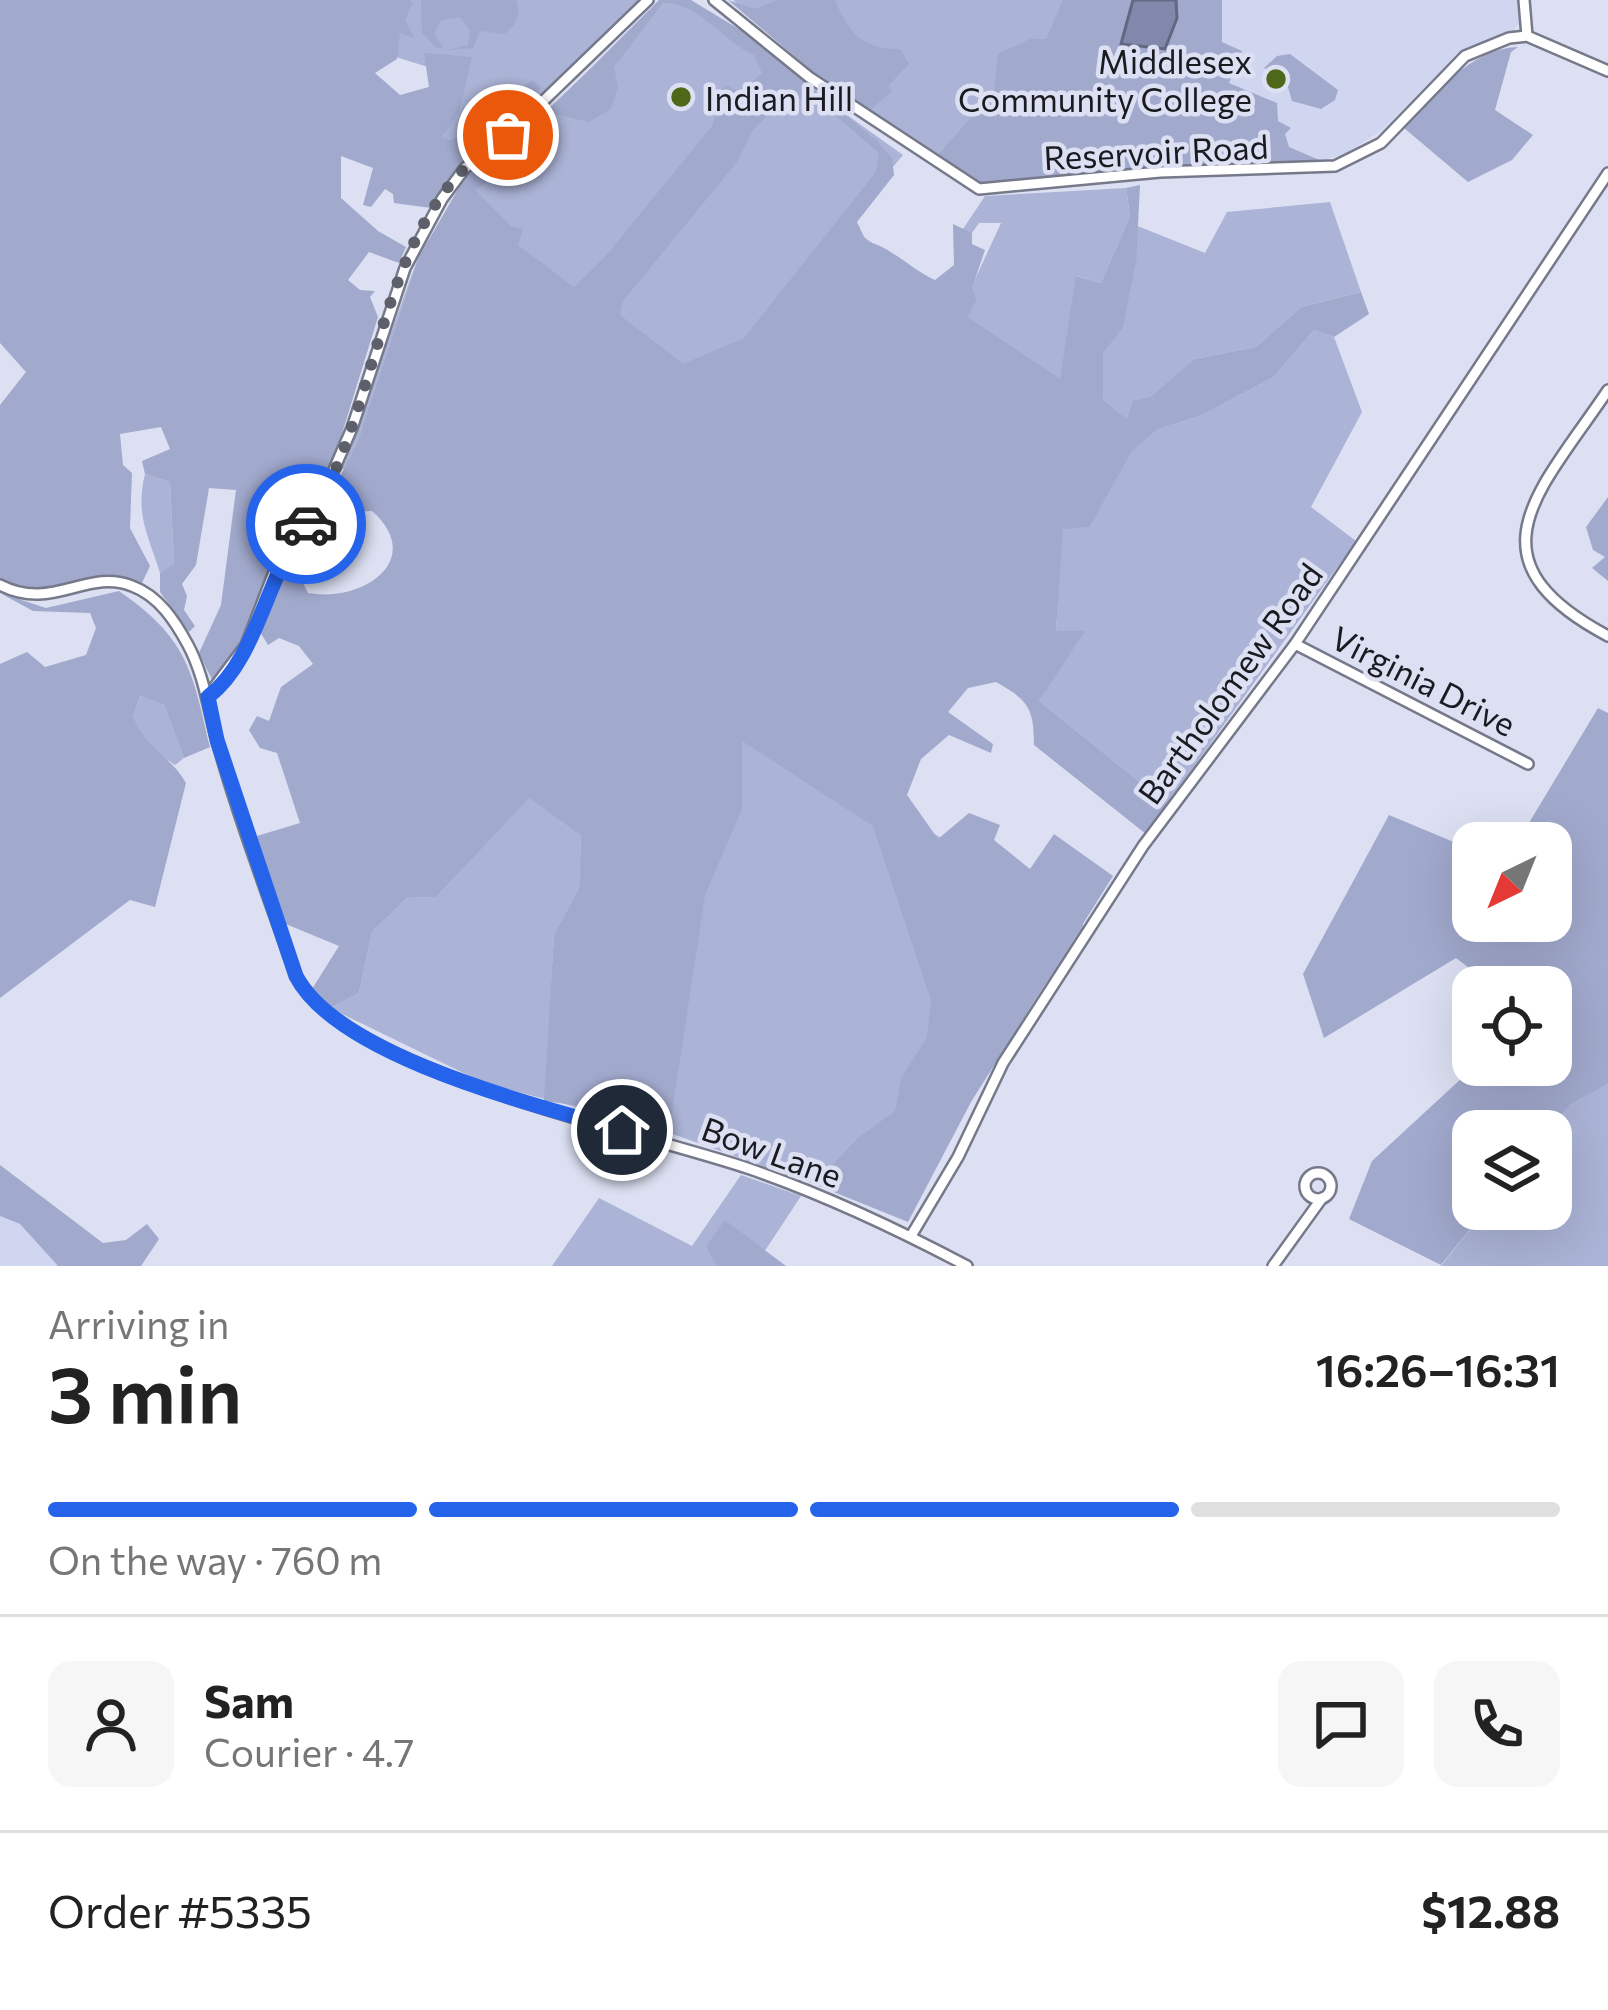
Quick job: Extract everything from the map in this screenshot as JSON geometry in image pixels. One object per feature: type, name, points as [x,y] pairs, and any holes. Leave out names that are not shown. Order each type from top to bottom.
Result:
[{"type":"street","points":[[208,697],[246,645],[274,572],[322,495],[352,428],[405,268],[442,199],[465,168],[508,135],[648,0]]},
{"type":"street","name":"Reservoir Road","points":[[714,0],[809,77],[979,189],[1160,172],[1335,166],[1381,143],[1465,56],[1491,42],[1527,36]]},
{"type":"street","points":[[1524,0],[1527,36],[1608,71]]},
{"type":"street","name":"Bartholomew Road","points":[[911,1236],[1025,1025],[1143,846],[1295,644],[1608,173]]},
{"type":"street","points":[[1608,390],[1538,494],[1525,530],[1526,552],[1541,592],[1608,636]]},
{"type":"street","name":"Bow Lane","points":[[0,585],[19,595],[49,597],[100,581],[128,584],[149,594],[188,646],[208,697],[224,762],[296,976],[310,1002],[334,1020],[463,1082],[751,1169],[911,1236],[967,1266]]},
{"type":"street","name":"Virginia Drive","points":[[1295,644],[1528,764]]},
{"type":"street","points":[[1273,1266],[1322,1198]]},
{"type":"shaded area","points":[[0,0],[408,0],[413,2],[405,20],[414,38],[400,33],[397,59],[375,73],[400,95],[429,87],[424,53],[472,57],[459,113],[442,137],[451,140],[532,80],[541,87],[456,175],[431,208],[394,203],[393,194],[385,189],[371,207],[363,205],[373,168],[341,156],[341,198],[378,231],[406,247],[399,263],[369,252],[348,280],[360,290],[375,291],[370,297],[378,317],[339,443],[305,514],[276,554],[249,628],[217,690],[199,653],[221,605],[236,490],[209,488],[196,565],[182,584],[187,596],[184,610],[195,626],[189,632],[160,592],[160,573],[174,564],[170,482],[145,474],[142,461],[170,449],[161,427],[120,434],[123,465],[132,473],[130,528],[150,566],[141,585],[102,578],[40,588],[0,579],[0,405],[26,372],[0,343]]},
{"type":"shaded area","points":[[214,0],[643,0],[518,121],[531,100],[513,94],[451,140],[441,137],[459,113],[466,79]]},
{"type":"shaded area","points":[[421,0],[516,0],[518,15],[504,34],[480,31],[473,48],[447,50],[468,45],[470,31],[460,17],[441,20],[434,33],[443,48],[436,48],[422,33]]},
{"type":"shaded area","points":[[659,0],[691,0],[747,34],[892,158],[894,175],[857,222],[866,241],[935,280],[954,265],[953,224],[972,233],[972,244],[985,250],[972,288],[977,301],[967,317],[1060,379],[1076,276],[1101,283],[1130,216],[1126,188],[1140,185],[1136,265],[1123,327],[1103,354],[1103,399],[1127,419],[1133,401],[1151,397],[1194,359],[1256,347],[1301,307],[1361,292],[1369,314],[1334,337],[1314,330],[1274,377],[1202,415],[1156,430],[1131,452],[1090,527],[1063,529],[1056,631],[1085,631],[1039,701],[1167,804],[1146,834],[1034,745],[1027,706],[996,682],[968,688],[948,712],[993,744],[991,753],[949,735],[921,759],[907,795],[938,839],[969,813],[1000,825],[994,840],[1030,869],[1054,834],[1113,876],[971,1102],[908,1222],[814,1184],[858,1138],[895,1111],[901,1078],[927,1038],[931,1000],[873,826],[742,741],[742,809],[705,895],[669,1132],[598,1108],[544,1101],[554,934],[579,888],[581,836],[529,798],[436,897],[407,898],[372,932],[359,993],[330,1008],[312,989],[339,946],[281,922],[257,836],[300,823],[277,753],[260,748],[249,730],[257,716],[269,721],[281,687],[313,664],[299,646],[279,638],[268,645],[257,627],[273,582],[317,520],[358,442],[419,257],[465,177],[557,102]],"holes":[[[663,3],[699,15],[754,55],[762,73],[739,93],[727,85],[710,99],[717,111],[712,126],[605,257],[574,287],[518,245],[523,229],[511,226],[475,190],[490,180],[499,157],[513,150],[547,112],[589,122],[611,109],[618,87],[614,67]],[[785,98],[819,101],[879,153],[876,172],[744,338],[683,364],[620,315],[623,301],[737,162],[753,130]],[[372,511],[393,545],[390,561],[367,584],[349,591],[308,593],[297,570],[333,513]]]},
{"type":"shaded area","points":[[664,0],[686,0],[903,155],[846,223],[967,316],[977,301],[971,288],[1001,223],[979,223],[972,233],[963,229],[985,196],[1126,188],[1130,216],[1101,283],[1077,276],[1103,411],[1156,430],[1202,415],[1274,377],[1314,330],[1334,337],[1362,412],[1311,507],[1356,541],[1167,804],[1039,701],[1083,631],[1056,631],[1062,528],[1090,527],[1122,467],[1081,491],[873,796],[1086,927],[1014,1028],[814,1184],[647,1125],[486,1084],[330,1008],[359,993],[372,932],[407,898],[436,897],[528,797],[581,836],[579,888],[554,934],[545,1096],[678,900],[518,578],[342,468],[419,255],[458,193]]},
{"type":"shaded area","points":[[728,0],[755,9],[777,0],[835,0],[858,37],[876,46],[900,49],[909,64],[888,86],[892,91],[869,111],[825,82]]},
{"type":"shaded area","points":[[733,0],[1133,0],[936,157],[869,111],[872,108]]},
{"type":"shaded area","points":[[1063,0],[1222,0],[1222,42],[1242,51],[1229,83],[1277,103],[1278,121],[1291,128],[1285,134],[1289,147],[1324,162],[978,184],[936,157],[994,92],[998,54],[1030,39],[1046,39]]},
{"type":"shaded area","name":"Middlesex Community College","points":[[1133,0],[1517,0],[1520,23],[1513,31],[1463,49],[1381,131],[1343,155],[1308,163],[1143,172]]},
{"type":"shaded area","points":[[1133,0],[1176,0],[1177,18],[1165,49],[1121,44]]},
{"type":"shaded area","points":[[1518,47],[1511,52],[1495,110],[1533,135],[1512,160],[1468,182],[1404,128],[1469,65]]},
{"type":"shaded area","points":[[1290,54],[1338,90],[1335,100],[1321,109],[1292,101],[1286,80],[1264,68],[1277,56]]},
{"type":"shaded area","points":[[1330,202],[1361,292],[1301,307],[1256,347],[1194,359],[1128,420],[1103,399],[1103,354],[1123,326],[1136,265],[1135,225],[1205,253],[1227,212]]},
{"type":"shaded area","points":[[145,474],[170,482],[174,565],[160,573],[142,513]]},
{"type":"shaded area","points":[[1608,497],[1608,581],[1592,568],[1605,557],[1593,550],[1586,527]]},
{"type":"shaded area","points":[[119,591],[160,625],[184,658],[210,747],[184,758],[164,705],[140,696],[133,716],[138,727],[186,783],[155,907],[130,900],[0,998],[0,664],[27,652],[45,667],[86,655],[96,628],[90,613],[33,611],[0,593],[46,608]]},
{"type":"shaded area","points":[[140,696],[164,705],[184,758],[175,765],[142,742],[133,716]]},
{"type":"shaded area","points":[[1598,708],[1608,713],[1608,1084],[1566,1110],[1452,1110],[1452,1230],[1469,1230],[1441,1265],[1349,1219],[1372,1161],[1453,1086],[1572,1086],[1572,966],[1466,966],[1456,958],[1324,1038],[1303,974],[1389,815],[1452,841],[1452,942],[1572,942],[1572,822],[1530,822]]},
{"type":"shaded area","points":[[1608,1084],[1608,1266],[1441,1266],[1469,1230],[1572,1230],[1572,1110],[1566,1110]]},
{"type":"shaded area","points":[[0,1165],[103,1243],[126,1240],[147,1224],[159,1239],[141,1266],[58,1266],[20,1224],[0,1216]]},
{"type":"shaded area","points":[[741,1175],[801,1196],[755,1266],[552,1266],[599,1198],[692,1246]]},
{"type":"shaded area","points":[[0,1216],[20,1224],[58,1266],[0,1266]]},
{"type":"shaded area","points":[[725,1220],[786,1266],[717,1266],[706,1246]]},
{"type":"way so far","points":[[306,524],[352,428],[413,249],[458,176],[508,135]]},
{"type":"place","name":"Middlesex Community College","points":[[1276,79]]},
{"type":"place","name":"Indian Hill","points":[[681,97]]},
{"type":"route","points":[[306,524],[274,572],[246,645],[208,697],[217,740],[296,976],[310,1002],[334,1020],[463,1082],[622,1130]]}]
